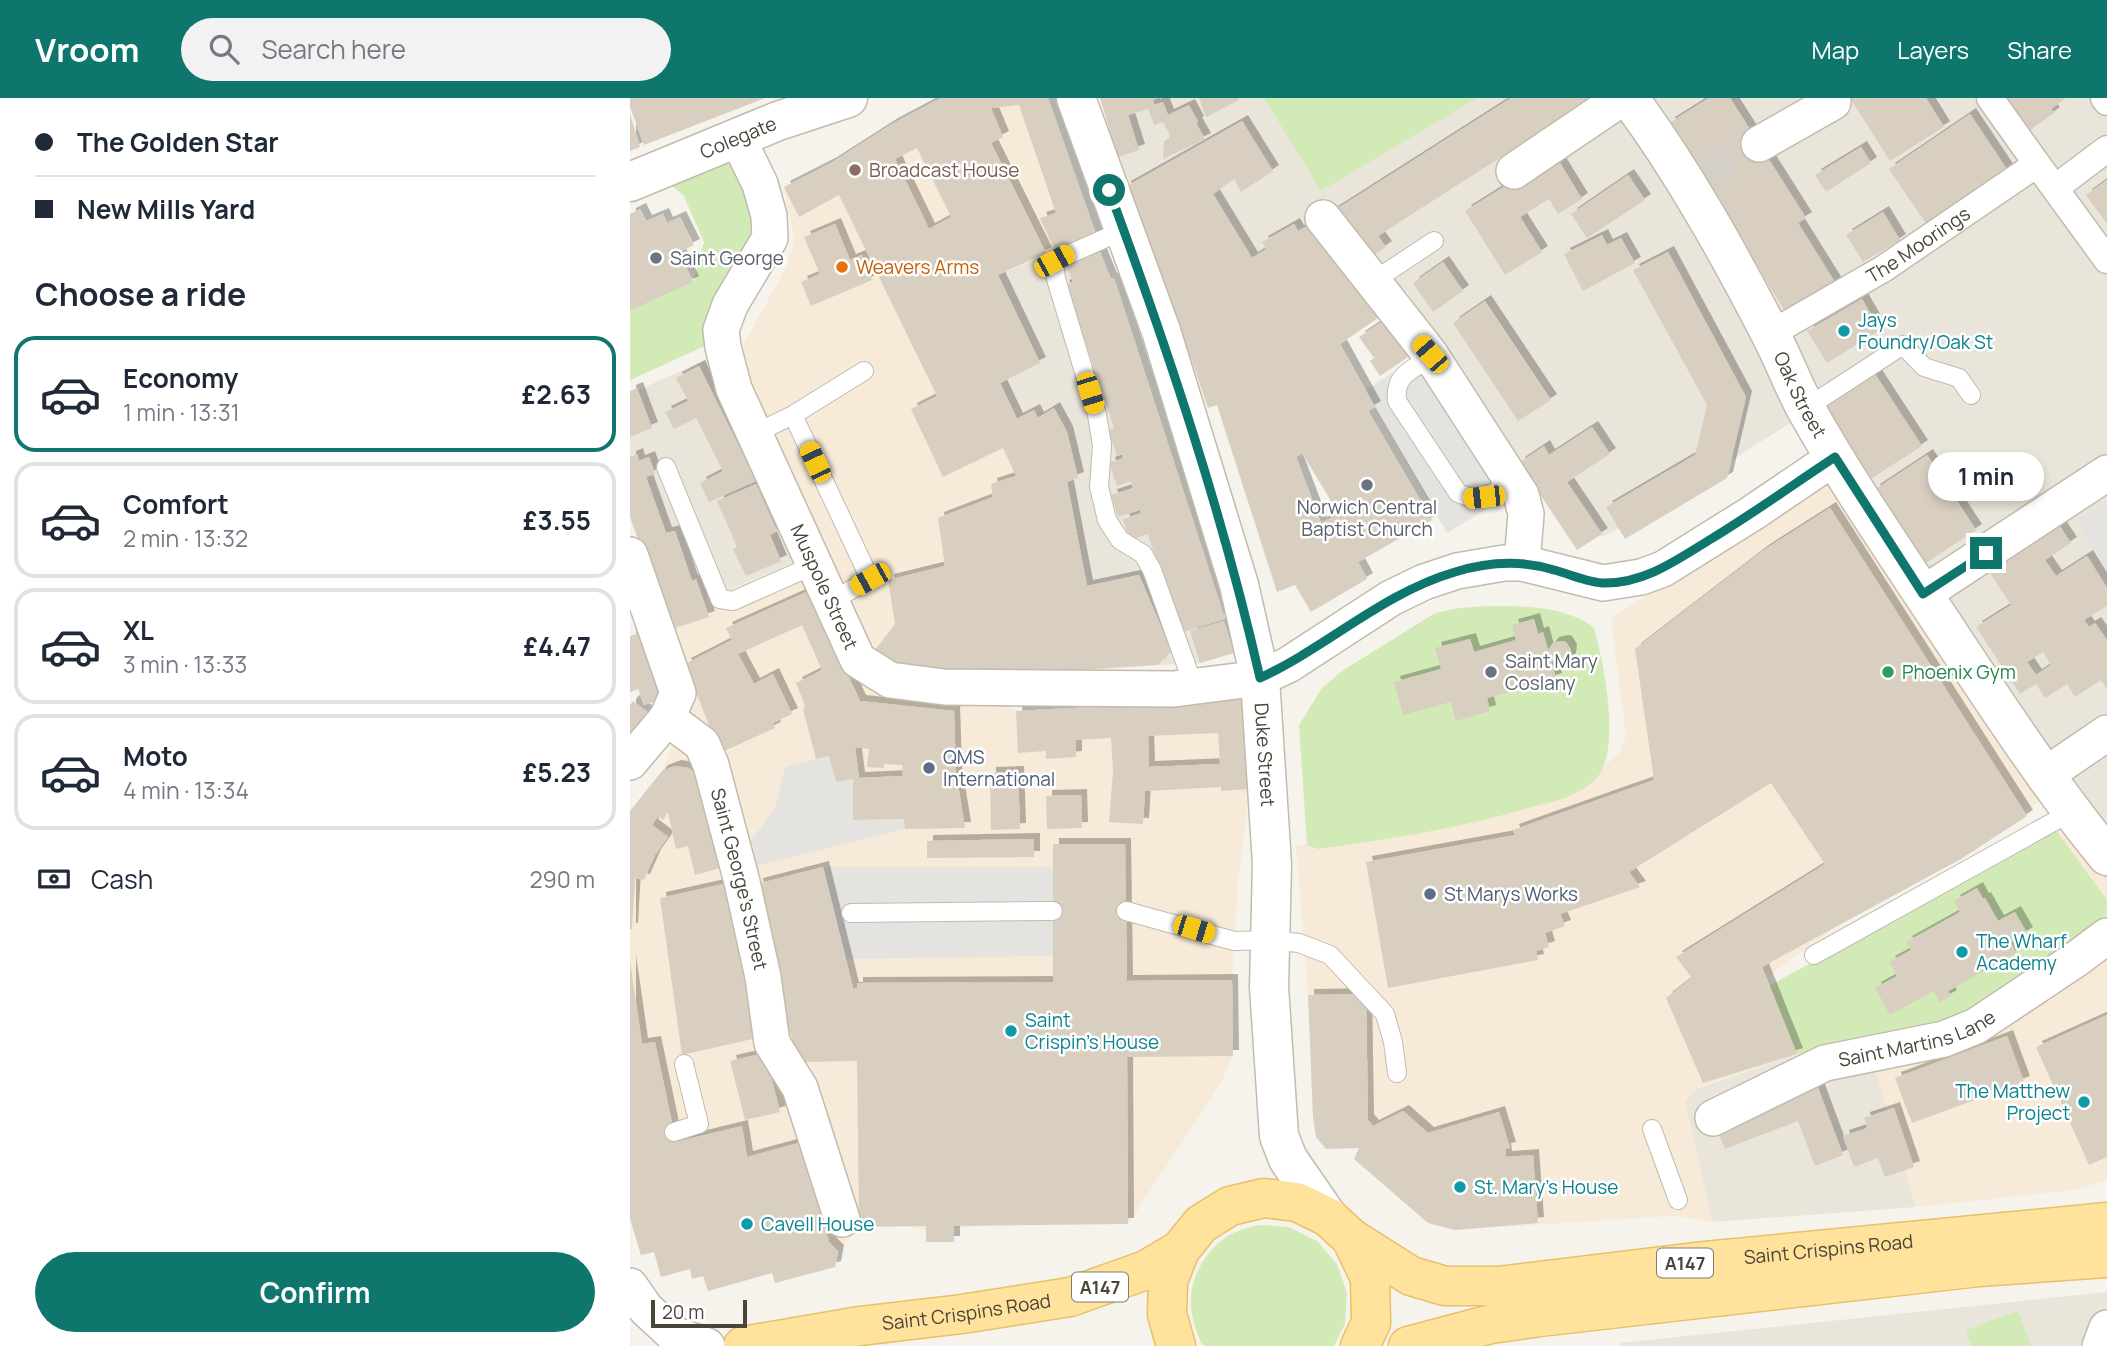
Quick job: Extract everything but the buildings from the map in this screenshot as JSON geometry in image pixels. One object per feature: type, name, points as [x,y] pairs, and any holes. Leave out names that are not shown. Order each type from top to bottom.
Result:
[{"type":"main road","name":"Saint Crispins Road","points":[[1176,1346],[1167,1314],[1168,1281],[1180,1250],[1201,1224],[1230,1206],[1264,1198],[1297,1202],[1411,1276],[1446,1286],[1498,1286],[1695,1262],[2107,1254]]},
{"type":"main road","points":[[1340,1228],[1370,1278],[1371,1323],[1360,1346]]},
{"type":"main road","name":"Saint Crispins Road","points":[[743,1346],[860,1326],[1070,1297],[1146,1270],[1180,1250]]},
{"type":"main road","name":"Saint Crispins Road","points":[[1408,1346],[1491,1324],[1540,1317],[2107,1254]]},
{"type":"street","name":"Colegate","points":[[630,182],[678,160],[738,139],[782,108],[848,98]]},
{"type":"street","name":"Duke Street","points":[[1076,98],[1161,331],[1239,585],[1260,678],[1272,864],[1269,987],[1279,1136],[1288,1159],[1340,1228]]},
{"type":"street","points":[[1514,171],[1622,98]]},
{"type":"street","name":"Oak Street","points":[[1629,98],[1664,146],[1695,181],[1709,220],[1806,408],[1835,457],[2044,776],[2107,856]]},
{"type":"street","points":[[1990,98],[2107,260]]},
{"type":"street","points":[[1759,144],[1833,102]]},
{"type":"street","name":"Muspole Street","points":[[738,139],[760,184],[769,216],[770,238],[730,305],[721,330],[734,390],[858,660],[890,680],[958,688],[1082,690],[1174,689],[1260,678],[1288,665],[1391,598],[1424,582],[1457,571],[1504,563],[1522,563],[1603,583],[1641,577],[1663,569],[1835,457]]},
{"type":"street","points":[[2055,188],[2107,149]]},
{"type":"street","name":"The Moorings","points":[[1770,334],[1883,269],[2038,164]]},
{"type":"street","points":[[1323,218],[1432,357],[1513,481],[1521,495],[1526,514],[1522,563]]},
{"type":"street","points":[[1923,594],[2107,473]]},
{"type":"street","points":[[630,555],[678,693],[667,718],[630,762]]},
{"type":"street","name":"Saint George's Street","points":[[667,718],[702,744],[711,765],[735,849],[763,977],[772,1043],[800,1088],[842,1219]]},
{"type":"street","points":[[2044,776],[2107,733]]},
{"type":"street","name":"Saint Martins Lane","points":[[1713,1118],[1825,1063],[1944,1039],[1976,1026],[2107,936]]},
{"type":"street","points":[[630,1286],[646,1310],[673,1334],[707,1346]]},
{"type":"street","points":[[2100,1346],[2107,1328]]},
{"type":"lane","points":[[1124,230],[1054,261],[1056,279],[1097,415],[1102,445],[1099,487],[1107,520],[1120,540],[1143,554],[1152,570],[1194,687]]},
{"type":"lane","points":[[1372,282],[1434,241]]},
{"type":"lane","points":[[1806,408],[1903,345],[1924,368],[1959,378],[1971,395]]},
{"type":"lane","points":[[1432,357],[1402,377],[1395,388],[1397,401],[1458,493],[1469,498],[1484,497],[1513,481]]},
{"type":"lane","points":[[754,434],[793,415],[864,371]]},
{"type":"lane","points":[[793,415],[870,579],[830,602]]},
{"type":"lane","points":[[666,467],[720,599],[733,601],[814,565]]},
{"type":"lane","points":[[1814,955],[2071,812]]},
{"type":"lane","points":[[851,913],[1053,911]]},
{"type":"lane","points":[[1126,911],[1234,941],[1299,943],[1330,955],[1385,1014],[1398,1073]]},
{"type":"lane","points":[[674,1132],[699,1124],[684,1064]]},
{"type":"lane","points":[[1652,1129],[1678,1200]]},
{"type":"shaded area","points":[[941,98],[1019,105],[1056,213],[1040,219],[1055,251],[998,275],[1040,363],[1000,383],[1017,418],[1034,410],[1038,417],[1054,408],[1067,432],[1078,478],[1067,482],[1087,585],[1139,575],[1171,650],[1158,665],[964,680],[1016,711],[1245,699],[1250,789],[1238,882],[1232,980],[1233,1056],[1218,1088],[1128,1224],[1108,1212],[934,1231],[868,1220],[838,1251],[835,1267],[775,1283],[772,1273],[708,1291],[703,1276],[692,1279],[690,1269],[654,1252],[641,1255],[630,1219],[630,811],[662,771],[686,711],[668,615],[807,557],[858,662],[931,676],[872,654],[749,390],[743,345],[787,266],[794,240],[784,187],[831,163],[892,124]]},
{"type":"shaded area","points":[[991,98],[1048,98],[1100,252],[1111,278],[1114,278],[1234,653],[1200,663],[1158,665],[1087,586],[1067,482],[1078,478],[1038,418],[1017,419],[1000,383],[998,275],[1055,251],[1040,218],[1055,213],[1019,105]]},
{"type":"shaded area","points":[[1100,98],[2107,98],[2107,882],[2041,801],[2051,755],[1819,405],[1633,522],[1604,536],[1584,535],[1565,529],[1407,292],[1381,316],[1340,344],[1208,408],[1191,359],[1187,359]]},
{"type":"shaded area","points":[[709,358],[807,557],[668,615],[630,511],[630,394]]},
{"type":"shaded area","points":[[1416,358],[1506,497],[1447,533],[1365,390]]},
{"type":"shaded area","points":[[1831,475],[2041,801],[1909,874],[1766,978],[1770,986],[2055,829],[2048,810],[2107,882],[2107,1180],[2075,1190],[1916,1207],[1869,1048],[1800,1062],[1797,1054],[1696,1088],[1685,1101],[1712,1222],[1672,1216],[1455,1230],[1428,1223],[1354,1159],[1359,1148],[1316,1137],[1296,846],[1507,803],[1604,767],[1620,752],[1626,736],[1611,618]]},
{"type":"shaded area","points":[[2107,502],[2107,570],[2077,521]]},
{"type":"shaded area","points":[[829,756],[836,782],[853,779],[854,820],[904,819],[905,829],[753,867],[748,845],[775,808],[785,767]]},
{"type":"shaded area","points":[[823,867],[1053,867],[1054,956],[846,959]]},
{"type":"shaded area","points":[[1869,1048],[1916,1207],[1712,1222],[1685,1101],[1696,1089],[1797,1054],[1800,1062]]},
{"type":"shaded area","points":[[2107,1292],[2107,1346],[1621,1346],[1620,1343]]},
{"type":"green space","points":[[1264,98],[1477,98],[1321,191]]},
{"type":"green space","points":[[722,158],[740,167],[757,214],[750,241],[719,301],[705,346],[630,380],[630,311],[693,282],[704,242],[684,196],[667,182]]},
{"type":"green space","points":[[1490,606],[1558,611],[1594,628],[1602,660],[1609,716],[1608,751],[1596,779],[1569,796],[1450,828],[1318,849],[1307,845],[1299,725],[1322,688],[1342,671],[1435,613]]},
{"type":"green space","points":[[2055,829],[2107,900],[2107,915],[2067,946],[1970,1009],[1937,1022],[1797,1054],[1769,986]]},
{"type":"green space","points":[[1259,1225],[1289,1227],[1317,1241],[1337,1264],[1347,1293],[1345,1324],[1334,1346],[1204,1346],[1197,1331],[1191,1300],[1192,1288],[1201,1264],[1217,1244],[1228,1236]]},
{"type":"green space","points":[[2018,1311],[2031,1346],[1972,1346],[1966,1330]]},
{"type":"tunnel","points":[[1703,177],[1759,144]]},
{"type":"place","name":"Broadcast House","points":[[855,170]]},
{"type":"place","name":"Saint George","points":[[656,258]]},
{"type":"place","name":"Weavers Arms","points":[[842,267]]},
{"type":"place","name":"Jays Foundry/Oak St","points":[[1844,331]]},
{"type":"place","name":"Norwich Central Baptist Church","points":[[1367,485]]},
{"type":"place","name":"Saint Mary Coslany","points":[[1491,672]]},
{"type":"place","name":"Phoenix Gym","points":[[1888,672]]},
{"type":"place","name":"QMS International","points":[[929,768]]},
{"type":"place","name":"St Marys Works","points":[[1430,894]]},
{"type":"place","name":"The Wharf Academy","points":[[1962,952]]},
{"type":"place","name":"Saint Crispin's House","points":[[1011,1031]]},
{"type":"place","name":"The Matthew Project","points":[[2084,1102]]},
{"type":"place","name":"St. Mary's House","points":[[1460,1187]]},
{"type":"place","name":"Cavell House","points":[[747,1224]]},
{"type":"route","points":[[1109,190],[1161,331],[1239,585],[1260,678],[1288,665],[1391,598],[1424,582],[1457,571],[1504,563],[1522,563],[1603,583],[1641,577],[1663,569],[1835,457],[1923,594],[1986,553]]}]
